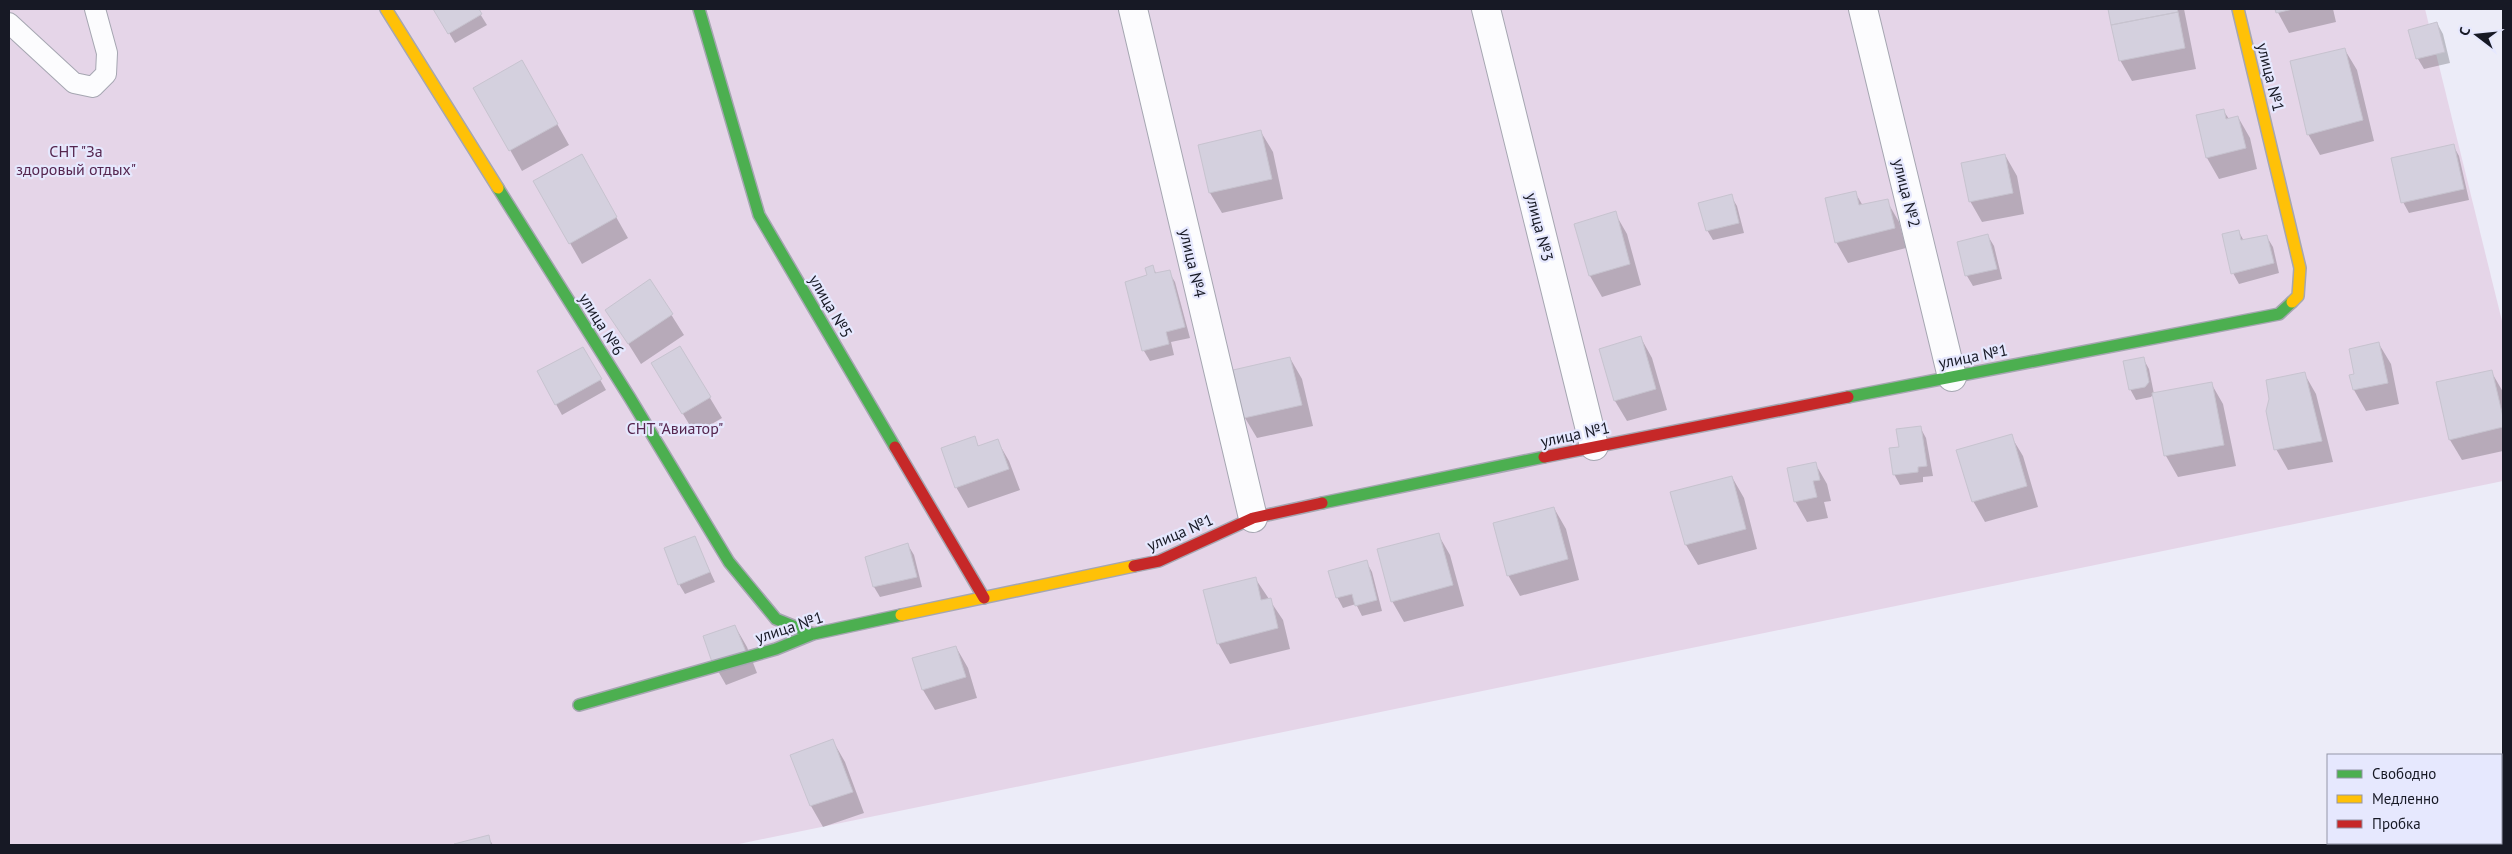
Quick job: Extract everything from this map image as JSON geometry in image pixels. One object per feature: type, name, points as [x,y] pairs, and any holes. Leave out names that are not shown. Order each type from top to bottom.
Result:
[{"type":"street","name":"улица №6","points":[[386,9],[630,398],[729,562],[776,619],[812,634]]},
{"type":"street","name":"улица №5","points":[[699,9],[759,215],[984,598]]},
{"type":"street","name":"улица №4","points":[[1133,9],[1253,518]]},
{"type":"street","name":"улица №3","points":[[1486,9],[1594,446]]},
{"type":"street","name":"улица №2","points":[[1863,9],[1952,377]]},
{"type":"street","name":"улица №1","points":[[578,705],[776,648],[812,634],[1159,561],[1253,518],[1594,446],[2279,314],[2298,296],[2300,268],[2238,9]]},
{"type":"lane","points":[[9,23],[74,83],[93,87],[106,74],[107,53],[95,9]]},
{"type":"green space","name":"СНТ \"Авиатор\"","points":[[9,9],[2425,9],[2503,325],[2503,481],[734,845],[9,845]]},
{"type":"building","points":[[433,9],[479,9],[482,14],[448,34]]},
{"type":"building","points":[[2108,9],[2177,9],[2178,12],[2111,25]]},
{"type":"building","points":[[2275,9],[2293,9],[2276,13]]},
{"type":"building","points":[[2178,12],[2185,48],[2119,61],[2111,25]]},
{"type":"building","points":[[2437,22],[2445,52],[2416,59],[2408,30]]},
{"type":"building","points":[[2345,48],[2363,120],[2307,135],[2290,61]]},
{"type":"building","points":[[522,60],[558,124],[509,151],[473,88]]},
{"type":"building","points":[[2224,109],[2226,119],[2238,116],[2246,148],[2206,158],[2196,115]]},
{"type":"building","points":[[1261,130],[1272,179],[1209,193],[1198,145]]},
{"type":"building","points":[[2454,144],[2464,189],[2401,203],[2391,158]]},
{"type":"building","points":[[582,154],[617,217],[569,244],[533,181]]},
{"type":"building","points":[[2005,154],[2013,193],[1969,202],[1961,163]]},
{"type":"building","points":[[1856,191],[1859,205],[1888,199],[1895,228],[1835,243],[1825,198]]},
{"type":"building","points":[[1732,194],[1739,223],[1706,231],[1698,203]]},
{"type":"building","points":[[1616,211],[1630,264],[1589,276],[1574,224]]},
{"type":"building","points":[[2239,230],[2241,240],[2267,235],[2274,263],[2231,274],[2222,234]]},
{"type":"building","points":[[1988,234],[1997,269],[1965,276],[1957,242]]},
{"type":"building","points":[[1153,265],[1155,273],[1170,270],[1185,327],[1166,332],[1169,344],[1142,351],[1125,282],[1147,275],[1145,268]]},
{"type":"building","points":[[650,279],[673,314],[628,344],[605,310]]},
{"type":"building","points":[[1641,336],[1656,389],[1614,401],[1599,349]]},
{"type":"building","points":[[2379,342],[2388,383],[2353,390],[2349,375],[2354,374],[2349,349]]},
{"type":"building","points":[[680,346],[711,397],[682,414],[651,363]]},
{"type":"building","points":[[583,347],[602,379],[555,405],[537,371]]},
{"type":"building","points":[[1290,357],[1302,405],[1244,418],[1233,370]]},
{"type":"building","points":[[2144,357],[2149,382],[2145,387],[2129,390],[2123,361]]},
{"type":"building","points":[[2492,370],[2503,417],[2503,427],[2449,440],[2436,382]]},
{"type":"building","points":[[2305,372],[2322,441],[2274,450],[2266,411],[2269,399],[2266,380]]},
{"type":"building","points":[[2212,382],[2224,445],[2164,456],[2152,393]]},
{"type":"building","points":[[1921,426],[1927,466],[1918,467],[1918,472],[1893,475],[1889,448],[1899,447],[1896,429]]},
{"type":"building","points":[[2012,434],[2027,486],[1972,502],[1956,450]]},
{"type":"building","points":[[975,436],[978,446],[998,439],[1009,469],[955,488],[941,448]]},
{"type":"building","points":[[1816,462],[1820,480],[1813,481],[1817,497],[1794,502],[1787,468]]},
{"type":"building","points":[[1732,476],[1746,529],[1685,545],[1670,492]]},
{"type":"building","points":[[1554,507],[1568,559],[1507,576],[1493,523]]},
{"type":"building","points":[[1439,533],[1453,585],[1391,602],[1377,549]]},
{"type":"building","points":[[695,536],[710,572],[678,585],[664,548]]},
{"type":"building","points":[[908,543],[917,577],[873,587],[865,557]]},
{"type":"building","points":[[1367,560],[1377,600],[1355,606],[1352,594],[1336,598],[1328,571]]},
{"type":"building","points":[[1256,577],[1261,600],[1271,598],[1278,628],[1217,644],[1203,590]]},
{"type":"building","points":[[735,625],[746,652],[713,665],[703,636]]},
{"type":"building","points":[[956,646],[966,677],[922,690],[912,658]]},
{"type":"building","points":[[833,739],[853,792],[810,806],[790,755]]},
{"type":"building","points":[[489,835],[491,845],[454,844]]},
{"type":"traffic: fast","points":[[699,9],[759,215],[895,447]]},
{"type":"traffic: fast","points":[[498,188],[630,398],[729,562],[776,619],[813,634]]},
{"type":"traffic: fast","points":[[1848,397],[2279,314],[2292,302]]},
{"type":"traffic: fast","points":[[1322,503],[1544,457]]},
{"type":"traffic: fast","points":[[579,705],[776,649],[813,634],[901,615]]},
{"type":"traffic: fast","points":[[2405,845],[2410,844]]},
{"type":"traffic: slow","points":[[386,9],[498,188]]},
{"type":"traffic: slow","points":[[2238,9],[2300,268],[2298,296],[2292,302]]},
{"type":"traffic: slow","points":[[901,615],[1134,566]]},
{"type":"traffic: jam","points":[[1544,457],[1848,397]]},
{"type":"traffic: jam","points":[[895,447],[984,598]]},
{"type":"traffic: jam","points":[[1134,566],[1159,561],[1253,518],[1322,503]]},
{"type":"park label","name":"СНТ \"За здоровый отдых\"","points":[[76,160]]}]
